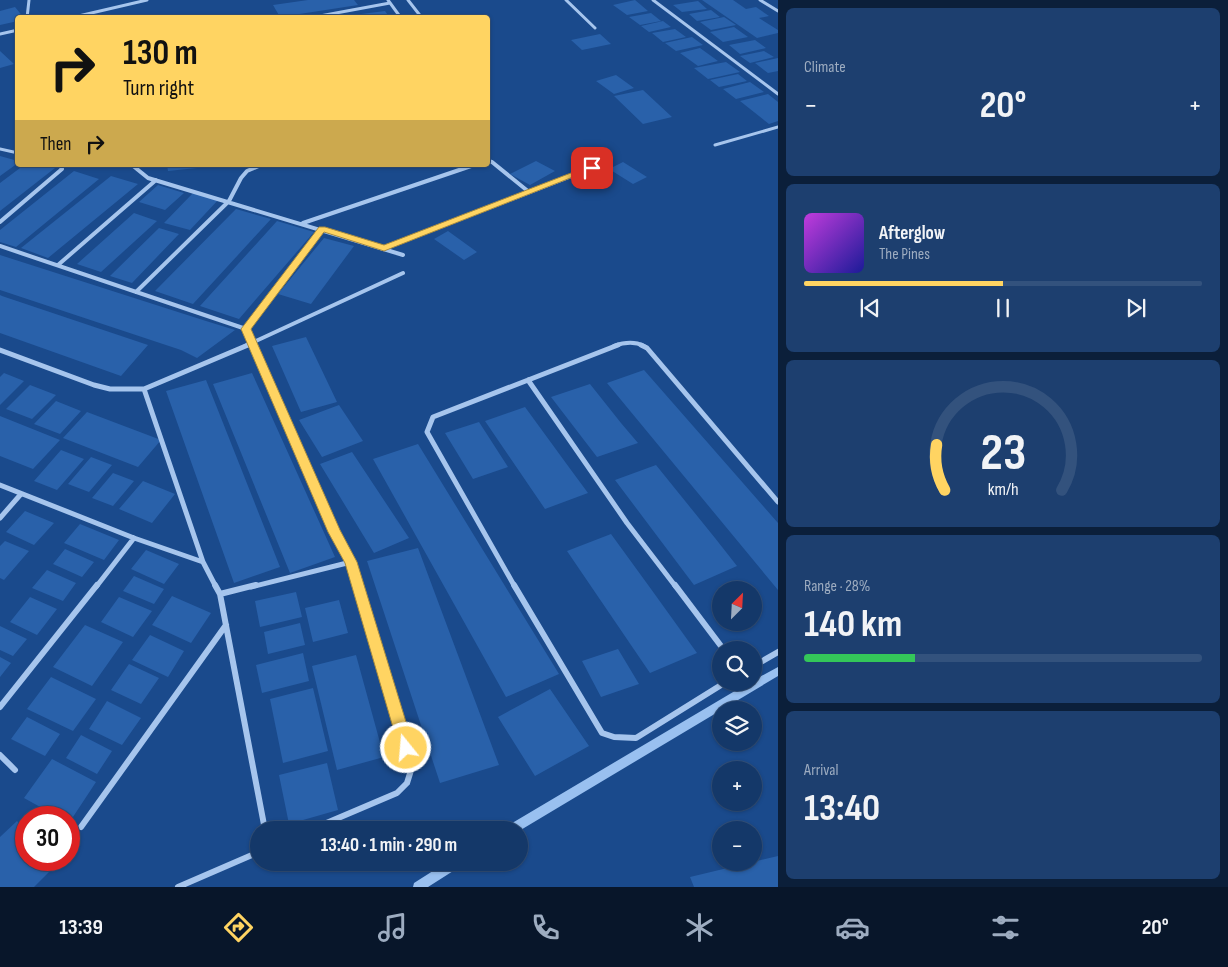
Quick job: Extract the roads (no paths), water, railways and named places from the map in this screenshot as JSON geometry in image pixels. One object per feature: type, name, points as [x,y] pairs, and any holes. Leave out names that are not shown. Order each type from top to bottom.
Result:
[{"type":"street","points":[[27,15],[29,0]]},
{"type":"street","points":[[84,15],[148,0]]},
{"type":"street","points":[[408,0],[420,15]]},
{"type":"street","points":[[566,0],[595,28]]},
{"type":"street","points":[[653,0],[778,94]]},
{"type":"street","points":[[760,0],[778,11]]},
{"type":"street","points":[[329,15],[389,2],[399,15]]},
{"type":"street","points":[[0,34],[15,31]]},
{"type":"street","points":[[714,145],[778,127]]},
{"type":"street","points":[[0,148],[15,152]]},
{"type":"street","points":[[490,162],[529,192]]},
{"type":"street","points":[[384,248],[608,162]]},
{"type":"street","points":[[0,222],[62,169],[61,167]]},
{"type":"street","points":[[134,167],[148,178],[403,255]]},
{"type":"street","points":[[136,292],[229,201],[241,178],[247,171],[256,167]]},
{"type":"street","points":[[303,224],[468,167]]},
{"type":"street","points":[[58,266],[156,180]]},
{"type":"street","points":[[246,329],[322,229]]},
{"type":"street","points":[[0,246],[246,329],[334,532],[351,562],[412,767],[408,783],[397,793],[331,821]]},
{"type":"street","points":[[0,350],[94,385],[110,389],[144,390],[252,343],[403,273]]},
{"type":"street","points":[[712,691],[636,738],[614,738],[602,733],[486,538],[427,432],[433,417],[446,411],[625,342],[638,343],[646,348],[778,502]]},
{"type":"street","points":[[528,380],[627,523],[717,641]]},
{"type":"street","points":[[144,390],[203,562],[220,594],[263,821]]},
{"type":"street","points":[[0,485],[134,538],[203,562]]},
{"type":"street","points":[[0,518],[21,494]]},
{"type":"street","points":[[0,707],[134,538]]},
{"type":"street","points":[[220,594],[351,562]]},
{"type":"street","points":[[81,827],[226,624]]},
{"type":"street","points":[[762,661],[778,652]]},
{"type":"street","points":[[0,755],[16,770]]},
{"type":"street","points":[[178,887],[250,856]]},
{"type":"waterway","points":[[526,821],[778,671]]},
{"type":"waterway","points":[[418,887],[443,871]]}]
